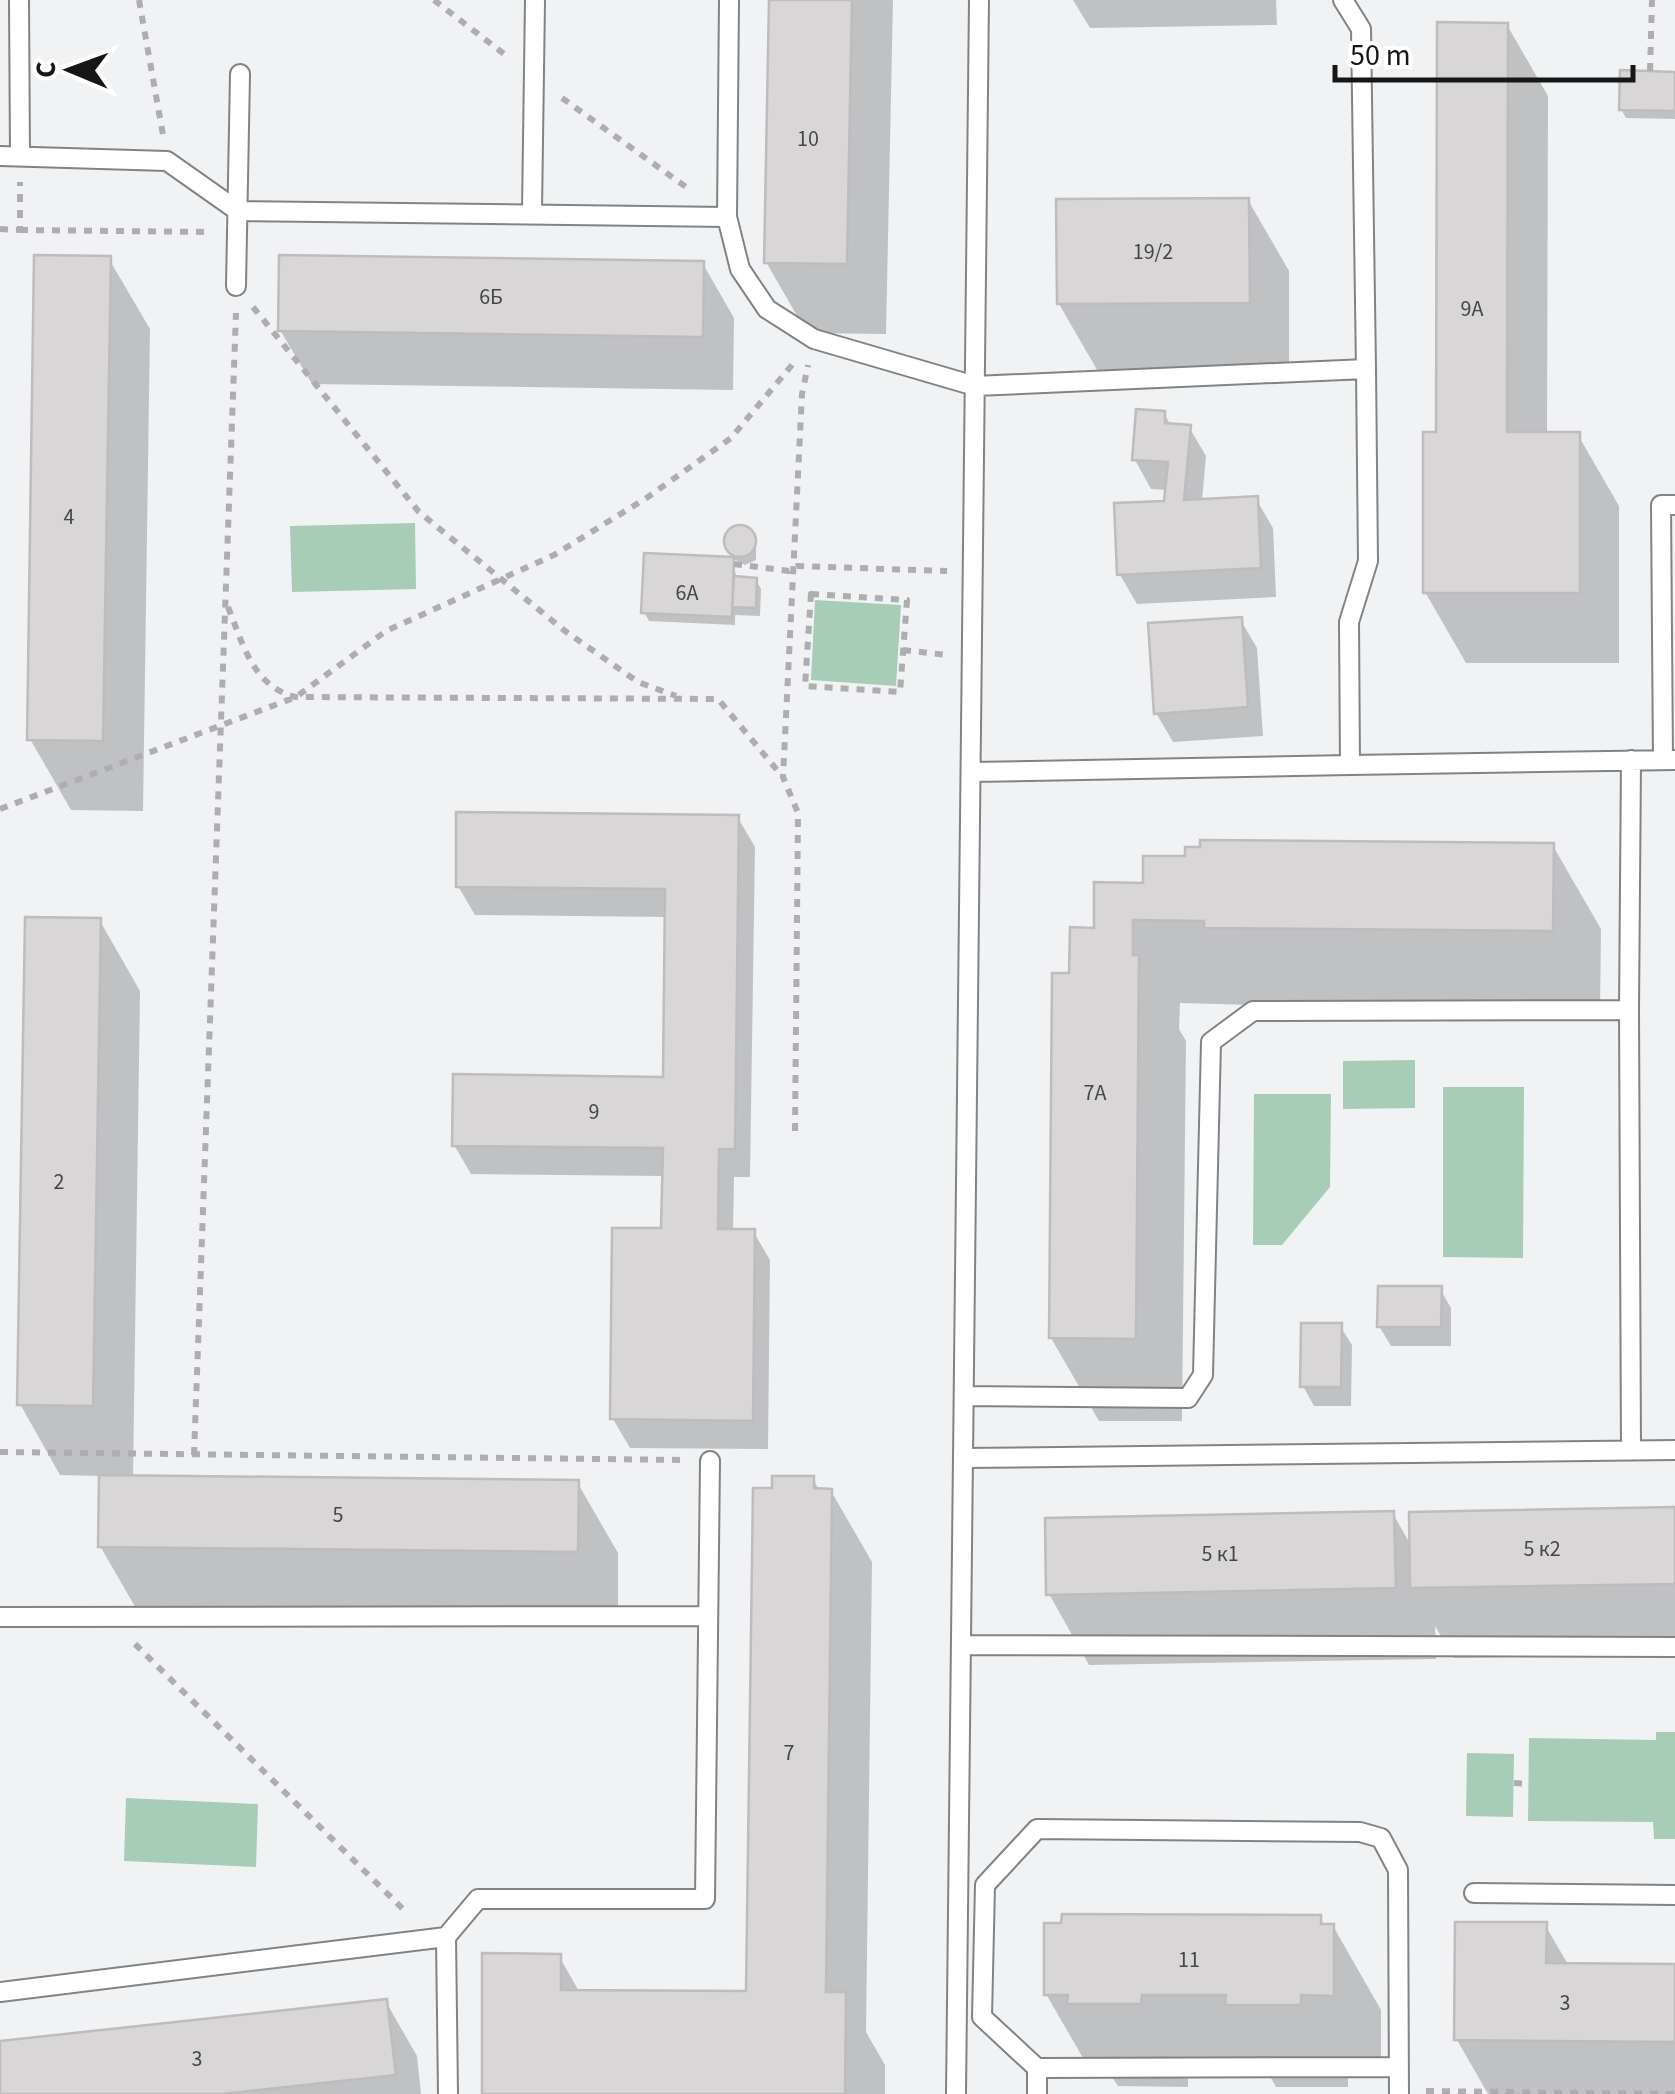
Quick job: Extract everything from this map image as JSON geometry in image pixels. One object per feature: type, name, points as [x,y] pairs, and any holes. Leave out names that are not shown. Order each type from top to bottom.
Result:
[{"type":"lane","points":[[19,0],[20,163]]},
{"type":"lane","points":[[532,211],[535,0]]},
{"type":"lane","points":[[729,0],[727,217],[740,269],[768,309],[814,339],[975,386],[1366,369]]},
{"type":"lane","points":[[956,2094],[980,0]]},
{"type":"lane","points":[[1342,0],[1361,29],[1366,369],[1368,561],[1349,622],[1350,765]]},
{"type":"lane","points":[[236,286],[240,74]]},
{"type":"lane","points":[[0,156],[20,163],[167,161],[238,211],[532,211],[727,217]]},
{"type":"lane","points":[[971,772],[1669,760],[1661,505],[1675,505]]},
{"type":"lane","points":[[1631,760],[1631,1450]]},
{"type":"lane","points":[[964,1396],[1188,1398],[1204,1375],[1211,1042],[1254,1011],[1629,1010]]},
{"type":"lane","points":[[963,1458],[1675,1450]]},
{"type":"lane","points":[[448,2094],[446,1937],[478,1898],[705,1899],[710,1461]]},
{"type":"lane","points":[[0,1617],[708,1616]]},
{"type":"lane","points":[[961,1645],[1675,1646]]},
{"type":"lane","points":[[1399,2067],[1037,2068],[982,2017],[986,1885],[1037,1829],[1360,1832],[1381,1838],[1398,1870],[1399,2067],[1399,2092]]},
{"type":"lane","points":[[1474,1893],[1675,1895]]},
{"type":"lane","points":[[0,1992],[446,1937]]},
{"type":"lane","points":[[958,1961],[984,1961]]},
{"type":"lane","points":[[1037,2068],[1037,2094]]},
{"type":"path","points":[[139,0],[167,161]]},
{"type":"path","points":[[434,0],[727,217]]},
{"type":"path","points":[[1650,71],[1652,0]]},
{"type":"path","points":[[20,163],[20,230]]},
{"type":"path","points":[[0,229],[207,232],[238,211]]},
{"type":"path","points":[[236,286],[419,512],[565,631],[638,682],[681,698]]},
{"type":"path","points":[[194,1455],[236,286]]},
{"type":"path","points":[[783,777],[797,566],[802,394],[814,339]]},
{"type":"path","points":[[0,809],[296,697],[386,631],[554,555],[648,497],[731,438],[814,339]]},
{"type":"path","points":[[734,564],[789,571],[797,566],[973,572]]},
{"type":"path","points":[[812,594],[906,600],[900,692],[805,686],[808,642],[812,594]]},
{"type":"path","points":[[226,602],[252,664],[264,682],[279,693],[296,697],[718,698],[783,777],[798,814],[796,1131]]},
{"type":"path","points":[[792,640],[808,642]]},
{"type":"path","points":[[903,650],[972,658]]},
{"type":"path","points":[[0,1452],[710,1461]]},
{"type":"path","points":[[108,1617],[412,1918],[446,1937]]},
{"type":"path","points":[[1514,1784],[1529,1784]]},
{"type":"path","points":[[1399,2092],[1675,2094]]},
{"type":"green space","points":[[415,523],[416,589],[292,592],[290,526]]},
{"type":"green space","points":[[815,600],[901,605],[896,686],[811,680]]},
{"type":"green space","points":[[1415,1060],[1415,1108],[1343,1109],[1343,1061]]},
{"type":"green space","points":[[1443,1087],[1524,1087],[1523,1258],[1443,1257]]},
{"type":"green space","points":[[1254,1094],[1331,1094],[1330,1187],[1282,1245],[1253,1245]]},
{"type":"green space","points":[[1656,1732],[1675,1732],[1675,1839],[1654,1839],[1653,1822],[1528,1821],[1529,1738],[1656,1740]]},
{"type":"green space","points":[[1467,1753],[1514,1754],[1513,1817],[1466,1816]]},
{"type":"green space","points":[[126,1798],[258,1804],[256,1867],[124,1861]]},
{"type":"building","points":[[769,0],[852,0],[847,264],[764,263]]},
{"type":"building","points":[[1437,22],[1508,23],[1507,432],[1580,432],[1580,593],[1423,593],[1423,432],[1436,432]]},
{"type":"building","points":[[1620,70],[1675,72],[1675,111],[1619,110]]},
{"type":"building","points":[[1249,198],[1250,303],[1057,304],[1056,199]]},
{"type":"building","points":[[34,255],[111,256],[103,741],[27,740]]},
{"type":"building","points":[[279,255],[704,261],[703,337],[278,331]]},
{"type":"building","points":[[1136,409],[1165,411],[1165,423],[1191,425],[1184,500],[1258,496],[1261,568],[1117,575],[1114,503],[1164,501],[1168,462],[1132,460]]},
{"type":"building","points":[[740,525],[751,530],[756,541],[751,552],[740,557],[729,552],[724,541],[729,530]]},
{"type":"building","points":[[644,553],[734,557],[732,617],[641,613]]},
{"type":"building","points":[[734,576],[757,578],[756,608],[732,607]]},
{"type":"building","points":[[1242,617],[1248,707],[1154,714],[1148,623]]},
{"type":"building","points":[[456,812],[739,815],[735,1149],[719,1149],[718,1229],[755,1229],[753,1421],[610,1419],[612,1228],[661,1228],[663,1148],[452,1146],[453,1074],[663,1077],[665,889],[456,887]]},
{"type":"building","points":[[1200,840],[1554,843],[1553,931],[1204,928],[1204,921],[1133,920],[1133,955],[1139,955],[1136,1339],[1049,1338],[1052,973],[1069,973],[1070,927],[1094,928],[1094,882],[1143,883],[1143,856],[1185,856],[1185,847],[1200,847]]},
{"type":"building","points":[[25,917],[101,918],[93,1406],[17,1405]]},
{"type":"building","points":[[1378,1286],[1442,1286],[1441,1327],[1377,1327]]},
{"type":"building","points":[[1301,1323],[1342,1323],[1341,1387],[1300,1387]]},
{"type":"building","points":[[99,1475],[579,1480],[578,1552],[98,1547]]},
{"type":"building","points":[[772,1476],[814,1476],[814,1488],[832,1489],[826,1992],[846,1992],[845,2094],[482,2094],[482,1953],[561,1954],[561,1990],[746,1991],[753,1488],[772,1488]]},
{"type":"building","points":[[1675,1507],[1675,1584],[1410,1588],[1409,1512]]},
{"type":"building","points":[[1394,1511],[1396,1588],[1046,1595],[1045,1518]]},
{"type":"building","points":[[1062,1914],[1321,1915],[1321,1924],[1334,1924],[1334,1996],[1301,1995],[1301,2005],[1225,2005],[1226,1995],[1142,1995],[1141,2004],[1067,2004],[1068,1995],[1044,1995],[1044,1923],[1061,1923]]},
{"type":"building","points":[[1455,1922],[1547,1922],[1546,1963],[1675,1964],[1675,2042],[1454,2040]]},
{"type":"building","points":[[387,1999],[396,2075],[221,2094],[0,2094],[0,2041]]}]
